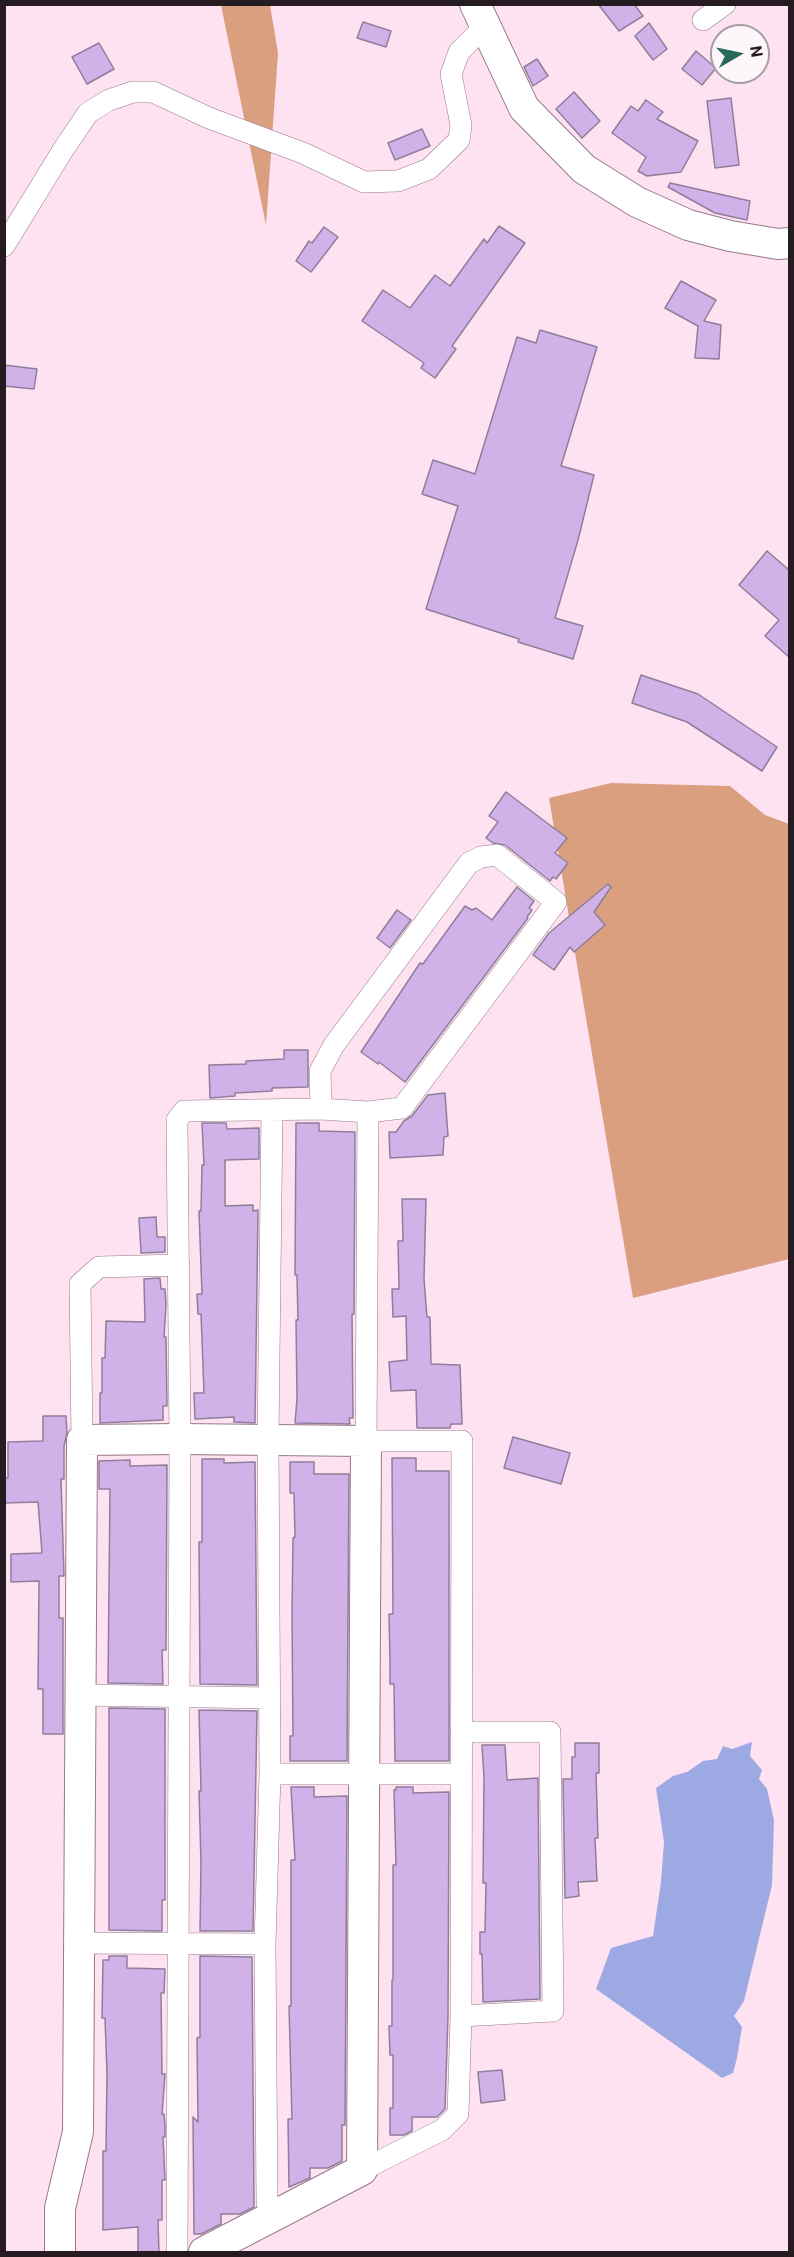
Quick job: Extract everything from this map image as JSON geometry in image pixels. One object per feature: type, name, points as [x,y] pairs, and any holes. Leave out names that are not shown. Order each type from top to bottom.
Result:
[{"type":"street","points":[[703,20],[724,4]]},
{"type":"street","points":[[480,16],[524,108],[584,169],[637,202],[688,225],[730,236],[778,244],[789,243]]},
{"type":"street","points":[[4,246],[88,113],[109,100],[133,92],[153,92],[209,118],[303,153],[364,182],[398,181],[429,169],[459,140],[461,125],[451,74],[459,52],[476,35],[480,16]]},
{"type":"street","points":[[177,2253],[180,1439],[177,1120],[184,1111],[321,1109],[368,1112],[402,1108],[556,902],[497,855],[481,856],[469,863],[334,1045],[320,1071],[321,1109]]},
{"type":"street","points":[[272,1111],[268,1440],[270,1774],[265,1944],[267,2202],[272,2218]]},
{"type":"street","points":[[362,2170],[368,1112]]},
{"type":"street","points":[[60,2253],[60,2208],[78,2132],[82,1440],[80,1284],[99,1267],[178,1265]]},
{"type":"street","points":[[82,1440],[462,1441],[461,2016],[458,2114],[442,2130],[204,2253]]},
{"type":"street","points":[[81,1695],[269,1698]]},
{"type":"street","points":[[461,1732],[550,1732],[553,2011],[461,2016]]},
{"type":"street","points":[[270,1774],[461,1774]]},
{"type":"street","points":[[79,1943],[265,1944]]},
{"type":"shaded area","points":[[221,5],[270,5],[278,53],[266,225]]},
{"type":"shaded area","points":[[611,783],[730,786],[765,815],[789,824],[789,1259],[633,1298],[549,798]]},
{"type":"water","points":[[752,1742],[750,1756],[762,1770],[759,1779],[767,1789],[774,1820],[772,1885],[744,2001],[734,2016],[742,2027],[737,2058],[733,2073],[722,2078],[596,1989],[611,1948],[653,1936],[664,1842],[656,1788],[673,1776],[687,1772],[703,1761],[717,1759],[723,1746],[732,1749]]},
{"type":"building","points":[[598,4],[634,4],[643,16],[619,31]]},
{"type":"building","points":[[363,22],[391,31],[386,47],[357,38]]},
{"type":"building","points":[[649,23],[667,49],[653,60],[635,36]]},
{"type":"building","points":[[99,43],[114,69],[87,84],[72,57]]},
{"type":"building","points":[[696,51],[710,63],[710,75],[702,85],[682,69]]},
{"type":"building","points":[[537,59],[548,76],[533,86],[524,67]]},
{"type":"building","points":[[574,92],[600,121],[582,138],[556,109]]},
{"type":"building","points":[[731,98],[739,165],[715,168],[707,101]]},
{"type":"building","points":[[646,100],[663,112],[657,119],[698,141],[681,172],[647,176],[638,171],[646,157],[612,133],[631,106],[638,111]]},
{"type":"building","points":[[422,129],[430,146],[395,160],[388,143]]},
{"type":"building","points":[[670,183],[750,201],[747,220],[715,213],[668,187]]},
{"type":"building","points":[[499,226],[525,243],[452,346],[456,349],[435,378],[421,368],[424,363],[362,321],[383,290],[410,308],[435,275],[450,286],[484,239],[487,243]]},
{"type":"building","points":[[324,227],[338,237],[311,272],[296,261],[309,241],[312,243]]},
{"type":"building","points":[[681,281],[716,300],[704,321],[721,325],[719,359],[695,358],[698,326],[665,308]]},
{"type":"building","points":[[540,330],[597,347],[561,466],[594,475],[555,618],[583,626],[573,659],[426,609],[458,506],[422,494],[433,460],[475,474],[517,337],[536,343]]},
{"type":"building","points":[[4,365],[37,369],[34,389],[4,386]]},
{"type":"building","points":[[767,551],[789,570],[789,657],[765,636],[779,620],[739,585]]},
{"type":"building","points":[[641,675],[698,694],[777,747],[762,771],[687,722],[632,703]]},
{"type":"building","points":[[506,792],[567,838],[555,853],[568,863],[556,879],[553,877],[550,881],[505,845],[493,843],[486,838],[498,822],[489,816]]},
{"type":"building","points":[[608,884],[611,887],[594,912],[605,925],[574,952],[570,947],[554,970],[533,955],[549,933]]},
{"type":"building","points":[[517,887],[534,901],[529,908],[532,910],[528,918],[405,1082],[379,1062],[378,1064],[361,1052],[420,963],[423,964],[465,906],[472,910],[476,908],[492,920]]},
{"type":"building","points":[[397,910],[411,920],[390,948],[377,938]]},
{"type":"building","points":[[284,1050],[308,1050],[308,1087],[272,1088],[272,1091],[235,1093],[235,1096],[210,1098],[209,1065],[246,1064],[246,1061],[284,1059]]},
{"type":"building","points":[[445,1093],[448,1136],[444,1137],[443,1155],[390,1158],[389,1132],[396,1132],[428,1095]]},
{"type":"building","points":[[202,1123],[226,1123],[227,1129],[259,1128],[259,1159],[225,1160],[225,1206],[253,1205],[253,1211],[258,1210],[255,1423],[234,1422],[234,1417],[195,1419],[194,1393],[204,1393],[201,1314],[198,1314],[197,1294],[202,1294],[199,1211],[201,1211],[202,1165],[204,1165]]},
{"type":"building","points":[[296,1123],[319,1123],[319,1131],[355,1132],[353,1418],[349,1418],[350,1424],[295,1423],[296,1320],[298,1320],[297,1275],[295,1275]]},
{"type":"building","points":[[402,1199],[426,1199],[424,1279],[427,1317],[430,1317],[431,1364],[460,1365],[462,1424],[451,1424],[450,1428],[417,1428],[416,1390],[391,1391],[389,1362],[407,1360],[406,1316],[393,1317],[392,1289],[399,1289],[398,1241],[403,1241]]},
{"type":"building","points":[[156,1217],[157,1237],[165,1237],[165,1252],[141,1253],[139,1218]]},
{"type":"building","points":[[160,1278],[161,1289],[165,1289],[166,1304],[164,1337],[166,1337],[167,1406],[163,1406],[163,1420],[100,1423],[102,1358],[105,1358],[106,1321],[145,1322],[144,1279]]},
{"type":"building","points":[[43,1416],[66,1416],[64,1479],[61,1479],[64,1576],[59,1576],[59,1618],[63,1618],[63,1734],[43,1734],[43,1689],[38,1689],[39,1581],[11,1582],[11,1554],[42,1553],[38,1502],[4,1503],[4,1478],[8,1478],[8,1442],[43,1441]]},
{"type":"building","points":[[513,1437],[570,1453],[561,1484],[504,1468]]},
{"type":"building","points":[[392,1458],[416,1458],[416,1471],[449,1471],[449,1761],[395,1761],[394,1684],[390,1684],[389,1614],[393,1614]]},
{"type":"building","points":[[202,1459],[224,1459],[224,1463],[255,1462],[257,1685],[200,1684],[199,1542],[202,1542]]},
{"type":"building","points":[[130,1460],[130,1466],[167,1465],[166,1650],[162,1650],[163,1684],[108,1683],[110,1489],[99,1489],[99,1461]]},
{"type":"building","points":[[290,1462],[314,1462],[314,1474],[349,1474],[347,1761],[290,1761],[290,1736],[293,1736],[292,1614],[293,1538],[295,1537],[294,1493],[290,1493]]},
{"type":"building","points":[[109,1708],[165,1709],[165,1900],[162,1900],[162,1931],[109,1930]]},
{"type":"building","points":[[199,1710],[257,1711],[253,1931],[200,1931]]},
{"type":"building","points":[[575,1743],[599,1743],[599,1773],[596,1773],[598,1838],[595,1838],[597,1881],[578,1882],[579,1896],[565,1898],[563,1779],[572,1779],[572,1757],[575,1757]]},
{"type":"building","points":[[482,1745],[505,1745],[507,1780],[538,1778],[540,1999],[483,2002],[480,1932],[485,1932],[486,1883],[483,1883]]},
{"type":"building","points":[[291,1787],[314,1787],[314,1797],[347,1796],[345,2125],[342,2125],[342,2161],[328,2168],[310,2168],[310,2178],[289,2187],[288,2119],[292,2119],[289,2006],[291,2006],[291,1860],[295,1860]]},
{"type":"building","points":[[396,1787],[413,1787],[413,1793],[449,1792],[448,2016],[445,2109],[437,2117],[412,2117],[412,2131],[404,2135],[390,2135],[390,2108],[393,2108],[393,2055],[390,2055],[389,2026],[392,2026],[393,1865],[396,1865],[394,1790]]},
{"type":"building","points":[[109,1956],[127,1956],[127,1968],[165,1969],[164,1993],[161,1993],[162,2074],[165,2074],[162,2114],[164,2114],[165,2125],[165,2137],[163,2137],[165,2180],[162,2180],[162,2220],[158,2220],[159,2253],[138,2253],[138,2227],[103,2230],[103,2151],[106,2151],[107,2073],[105,2018],[102,2018],[103,1960],[109,1960]]},
{"type":"building","points":[[200,1956],[252,1957],[254,2207],[240,2214],[221,2214],[221,2224],[201,2234],[194,2234],[193,2117],[198,2122],[197,2038],[200,2037]]},
{"type":"building","points":[[502,2070],[505,2100],[481,2103],[478,2072]]}]
